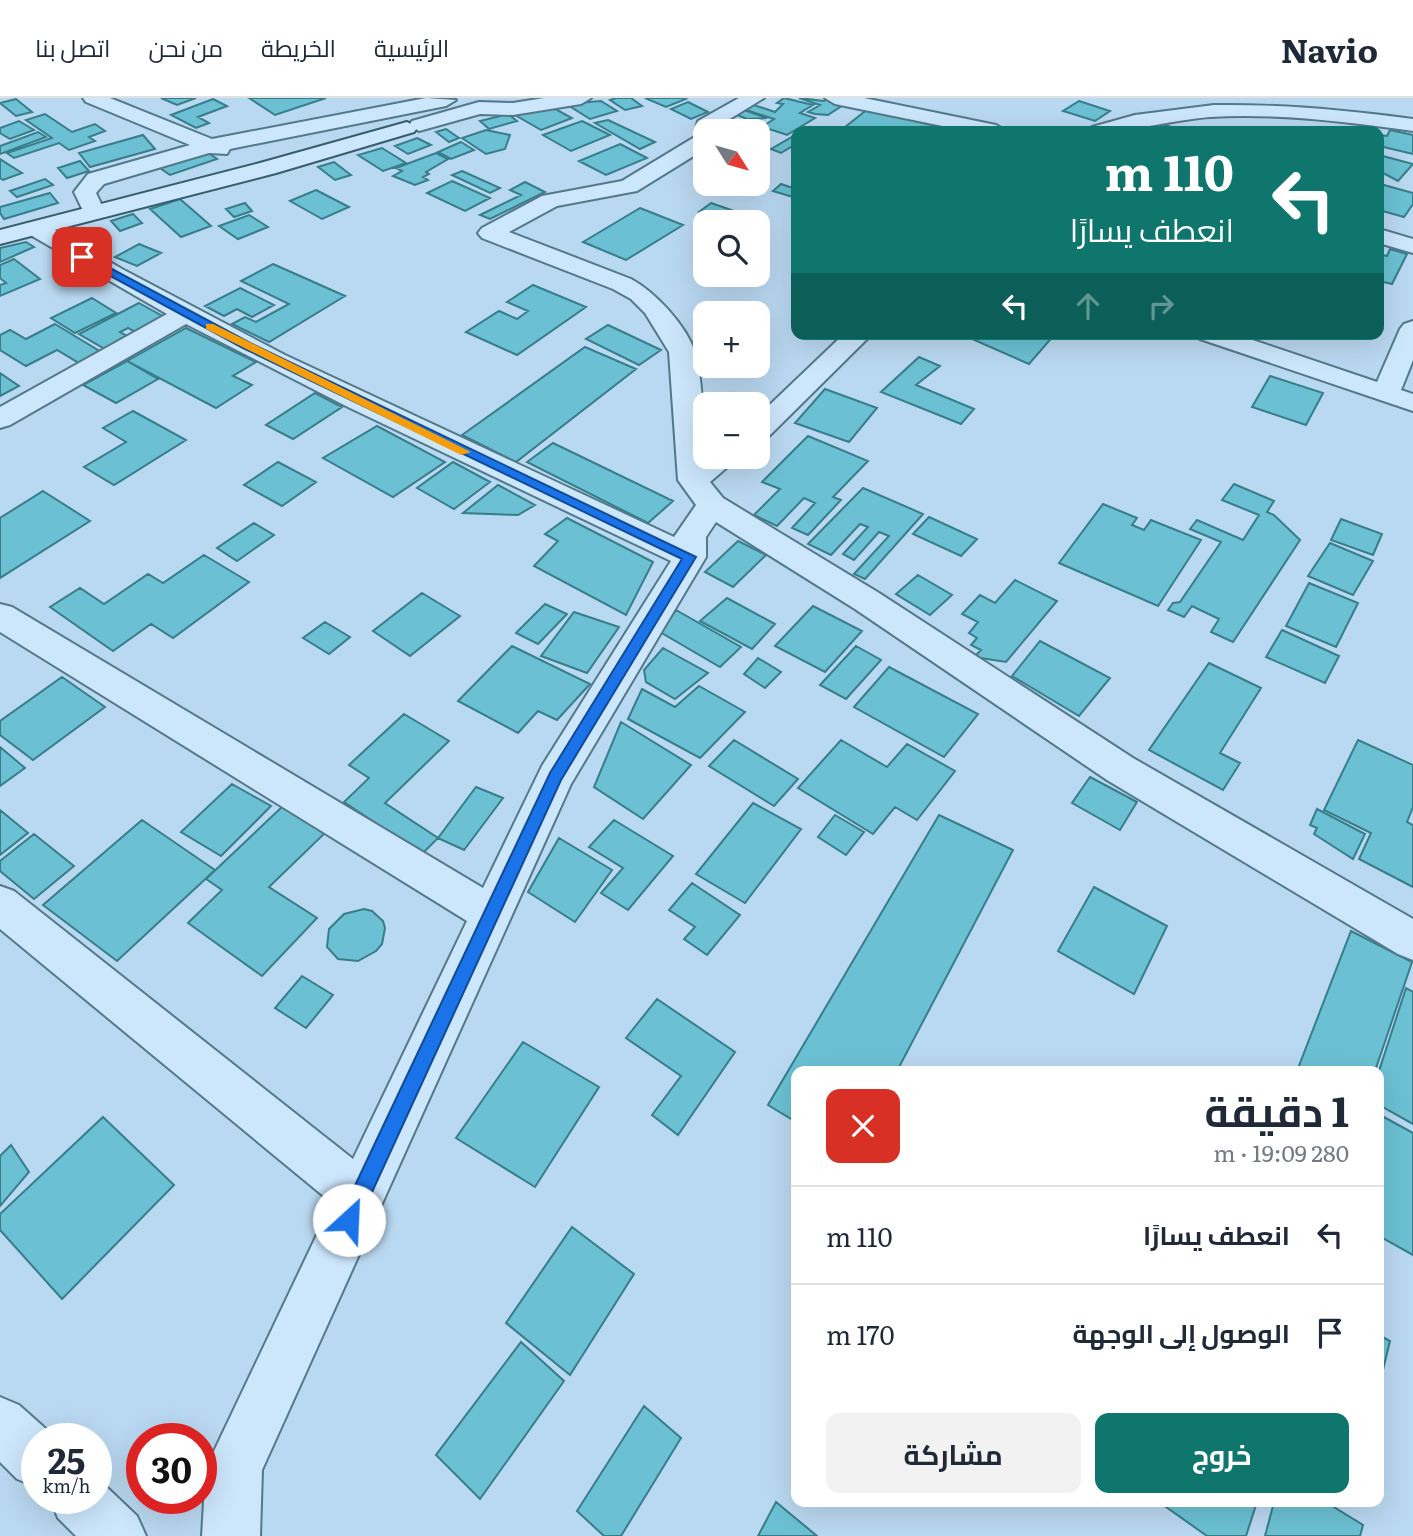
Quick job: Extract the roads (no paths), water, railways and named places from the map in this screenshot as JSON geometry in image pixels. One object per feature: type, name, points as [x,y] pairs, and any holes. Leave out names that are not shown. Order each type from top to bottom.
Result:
[{"type":"street","points":[[93,98],[268,168]]},
{"type":"street","points":[[0,237],[268,168],[479,108],[513,109],[581,98]]},
{"type":"street","points":[[716,119],[754,98]]},
{"type":"street","points":[[835,98],[972,126]]},
{"type":"street","points":[[94,212],[85,192],[96,179],[211,146],[448,99]]},
{"type":"street","points":[[407,128],[448,99]]},
{"type":"street","points":[[1111,126],[1128,119],[1203,110],[1277,108],[1413,125]]},
{"type":"street","points":[[693,147],[629,186],[551,201],[490,233],[622,284],[640,294],[655,309],[682,352],[703,493],[1120,769],[1413,941]]},
{"type":"street","points":[[35,228],[186,314],[420,431],[690,557]]},
{"type":"street","points":[[1384,237],[1413,246]]},
{"type":"street","points":[[0,419],[186,314]]},
{"type":"street","points":[[1386,393],[1413,329]]},
{"type":"street","points":[[770,419],[853,340]]},
{"type":"street","points":[[1227,340],[1413,403]]},
{"type":"street","points":[[231,1536],[234,1468],[555,777],[690,557],[690,536],[703,493],[717,469]]},
{"type":"street","points":[[0,616],[491,914]]},
{"type":"street","points":[[0,904],[360,1195]]},
{"type":"street","points":[[0,1424],[21,1444]]},
{"type":"street","points":[[94,1514],[117,1536]]}]
